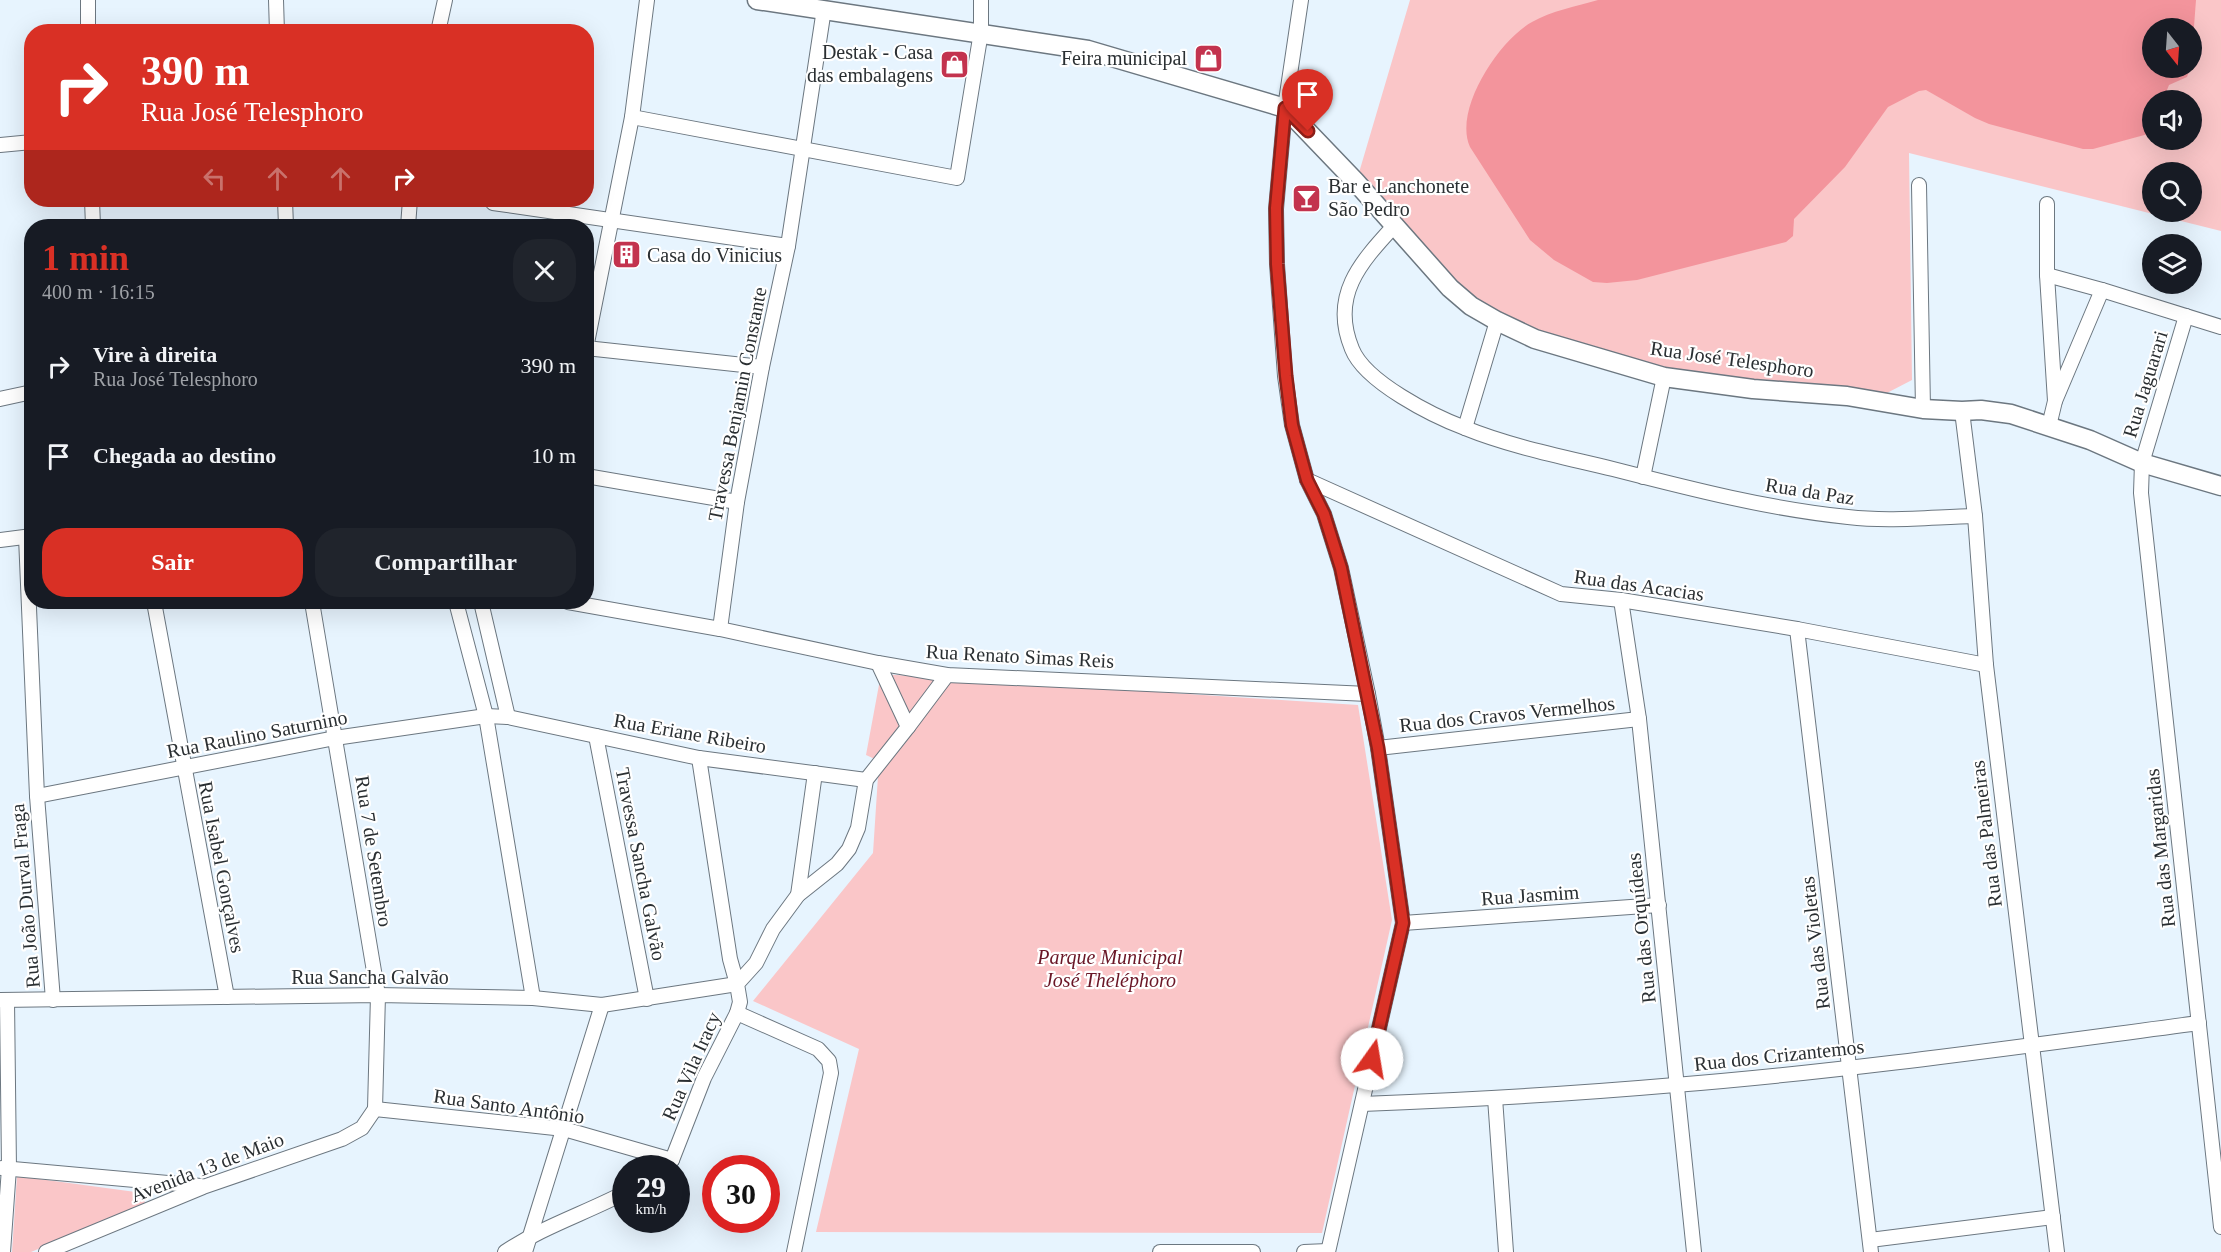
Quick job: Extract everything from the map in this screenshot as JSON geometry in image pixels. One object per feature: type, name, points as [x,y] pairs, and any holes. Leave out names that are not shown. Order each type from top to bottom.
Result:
[{"type":"street","points":[[88,0],[88,24]]},
{"type":"street","points":[[276,0],[277,24]]},
{"type":"street","points":[[440,24],[445,0]]},
{"type":"street","points":[[594,309],[632,117],[647,0]]},
{"type":"street","points":[[757,0],[981,32],[1088,50],[1285,108]]},
{"type":"street","points":[[632,117],[957,178],[981,32],[981,0]]},
{"type":"street","points":[[1301,0],[1285,108],[1276,208],[1277,264],[1286,376],[1292,425],[1307,480],[1324,514],[1341,568],[1368,694],[1403,923],[1328,1251],[1304,1252]]},
{"type":"street","name":"Travessa Benjamin Constante","points":[[720,629],[737,502],[762,366],[788,246],[824,9]]},
{"type":"street","name":"Rua José Telesphoro","points":[[1285,108],[1326,150],[1450,288],[1472,306],[1535,339],[1664,376],[1753,389],[1847,396],[1923,409],[1981,410],[2011,414],[2090,440],[2142,463],[2221,486]]},
{"type":"street","points":[[0,145],[24,143]]},
{"type":"street","points":[[1919,184],[1923,409]]},
{"type":"street","points":[[2047,204],[2047,275],[2055,402]]},
{"type":"street","points":[[521,207],[788,246]]},
{"type":"street","name":"Rua da Paz","points":[[1394,226],[1371,253],[1346,291],[1345,320],[1352,350],[1362,365],[1384,385],[1418,406],[1465,428],[1508,442],[1734,498],[1850,518],[1975,516]]},
{"type":"street","points":[[2047,275],[2221,327]]},
{"type":"street","points":[[2049,426],[2055,402],[2102,290]]},
{"type":"street","name":"Rua Jaguarari","points":[[2142,463],[2186,316]]},
{"type":"street","points":[[1465,428],[1497,321]]},
{"type":"street","points":[[594,349],[762,366]]},
{"type":"street","points":[[1643,477],[1664,376]]},
{"type":"street","points":[[0,399],[24,394]]},
{"type":"street","name":"Rua das Palmeiras","points":[[1962,411],[1975,516],[1986,665],[2057,1252]]},
{"type":"street","name":"Rua das Margaridas","points":[[2142,463],[2142,504],[2221,1227]]},
{"type":"street","points":[[594,477],[737,502]]},
{"type":"street","name":"Rua das Acacias","points":[[1307,480],[1560,594],[1621,600],[1797,628],[1986,665]]},
{"type":"street","points":[[0,540],[24,537]]},
{"type":"street","name":"Rua das Orquídeas","points":[[1621,600],[1639,719],[1694,1252]]},
{"type":"street","name":"Rua Renato Simas Reis","points":[[594,607],[720,629],[878,663],[947,675],[1368,694]]},
{"type":"street","name":"Rua João Durval Fraga","points":[[31,609],[37,796],[53,1000]]},
{"type":"street","name":"Rua Isabel Gonçalves","points":[[155,609],[226,997]]},
{"type":"street","name":"Rua 7 de Setembro","points":[[313,609],[378,995],[375,1109]]},
{"type":"street","points":[[458,609],[486,716],[533,998]]},
{"type":"street","points":[[483,609],[508,717]]},
{"type":"street","name":"Rua das Violetas","points":[[1797,628],[1870,1246]]},
{"type":"street","points":[[878,663],[908,727]]},
{"type":"street","points":[[737,984],[756,963],[773,929],[798,895],[837,864],[849,849],[858,828],[866,780],[947,675]]},
{"type":"street","name":"Rua Raulino Saturnino","points":[[37,796],[335,738],[486,716],[508,717]]},
{"type":"street","name":"Rua Eriane Ribeiro","points":[[508,717],[699,758],[866,780]]},
{"type":"street","name":"Rua dos Cravos Vermelhos","points":[[1378,748],[1639,719]]},
{"type":"street","name":"Travessa Sancha Galvão","points":[[596,736],[647,999]]},
{"type":"street","name":"Rua Vila Iracy","points":[[671,1155],[740,1002],[730,959],[699,758]]},
{"type":"street","points":[[798,895],[815,773]]},
{"type":"street","name":"Rua Jasmim","points":[[1403,923],[1659,905]]},
{"type":"street","name":"Rua Sancha Galvão","points":[[4,1000],[378,995],[533,998],[602,1005],[737,984]]},
{"type":"street","points":[[3,1252],[4,1000]]},
{"type":"street","points":[[525,1252],[528,1236],[602,1005]]},
{"type":"street","points":[[737,1013],[818,1049],[829,1061],[831,1073],[794,1252]]},
{"type":"street","name":"Rua dos Crizantemos","points":[[1362,1104],[1496,1098],[1676,1085],[1849,1068],[2199,1023]]},
{"type":"street","points":[[1496,1098],[1506,1252]]},
{"type":"street","name":"Rua Santo Antônio","points":[[375,1109],[564,1129],[641,1155]]},
{"type":"street","name":"Avenida 13 de Maio","points":[[46,1252],[203,1187],[342,1139],[362,1128],[375,1109]]},
{"type":"street","points":[[5,1168],[203,1187]]},
{"type":"street","points":[[505,1252],[528,1236],[595,1209],[612,1200]]},
{"type":"street","points":[[1870,1246],[2053,1217]]},
{"type":"street","points":[[1160,1252],[1253,1252]]},
{"type":"green space","points":[[1410,0],[2221,0],[2221,231],[2185,222],[2202,222],[2202,162],[2142,162],[2142,211],[1909,153],[1912,380],[1885,394],[1673,371],[1532,333],[1456,288],[1358,176]]},
{"type":"green space","name":"Parque Municipal José Theléphoro","points":[[881,674],[1358,705],[1392,920],[1322,1233],[816,1232],[859,1049],[753,1001],[873,853],[879,761],[866,755]]},
{"type":"green space","points":[[17,1176],[143,1193],[145,1204],[31,1252],[12,1252]]},
{"type":"shaded area","points":[[1598,0],[2196,0],[2195,18],[2142,18],[2142,78],[2185,78],[2169,85],[2167,90],[2142,90],[2142,136],[2093,149],[2083,149],[1989,124],[1926,90],[1919,91],[1888,107],[1845,167],[1794,219],[1793,236],[1786,242],[1637,280],[1607,283],[1593,282],[1554,260],[1530,240],[1470,147],[1466,132],[1473,96],[1493,60],[1519,31],[1539,18]]},
{"type":"place","name":"Feira municipal","points":[[1208,58]]},
{"type":"place","name":"Destak - Casa das embalagens","points":[[954,64]]},
{"type":"place","name":"Bar e Lanchonete São Pedro","points":[[1307,198]]},
{"type":"place","name":"Casa do Vinicius","points":[[626,255]]},
{"type":"route","points":[[1308,131],[1285,108],[1276,208],[1277,264],[1286,376],[1292,425],[1307,480],[1324,514],[1341,568],[1368,694],[1403,923],[1372,1059]]}]
